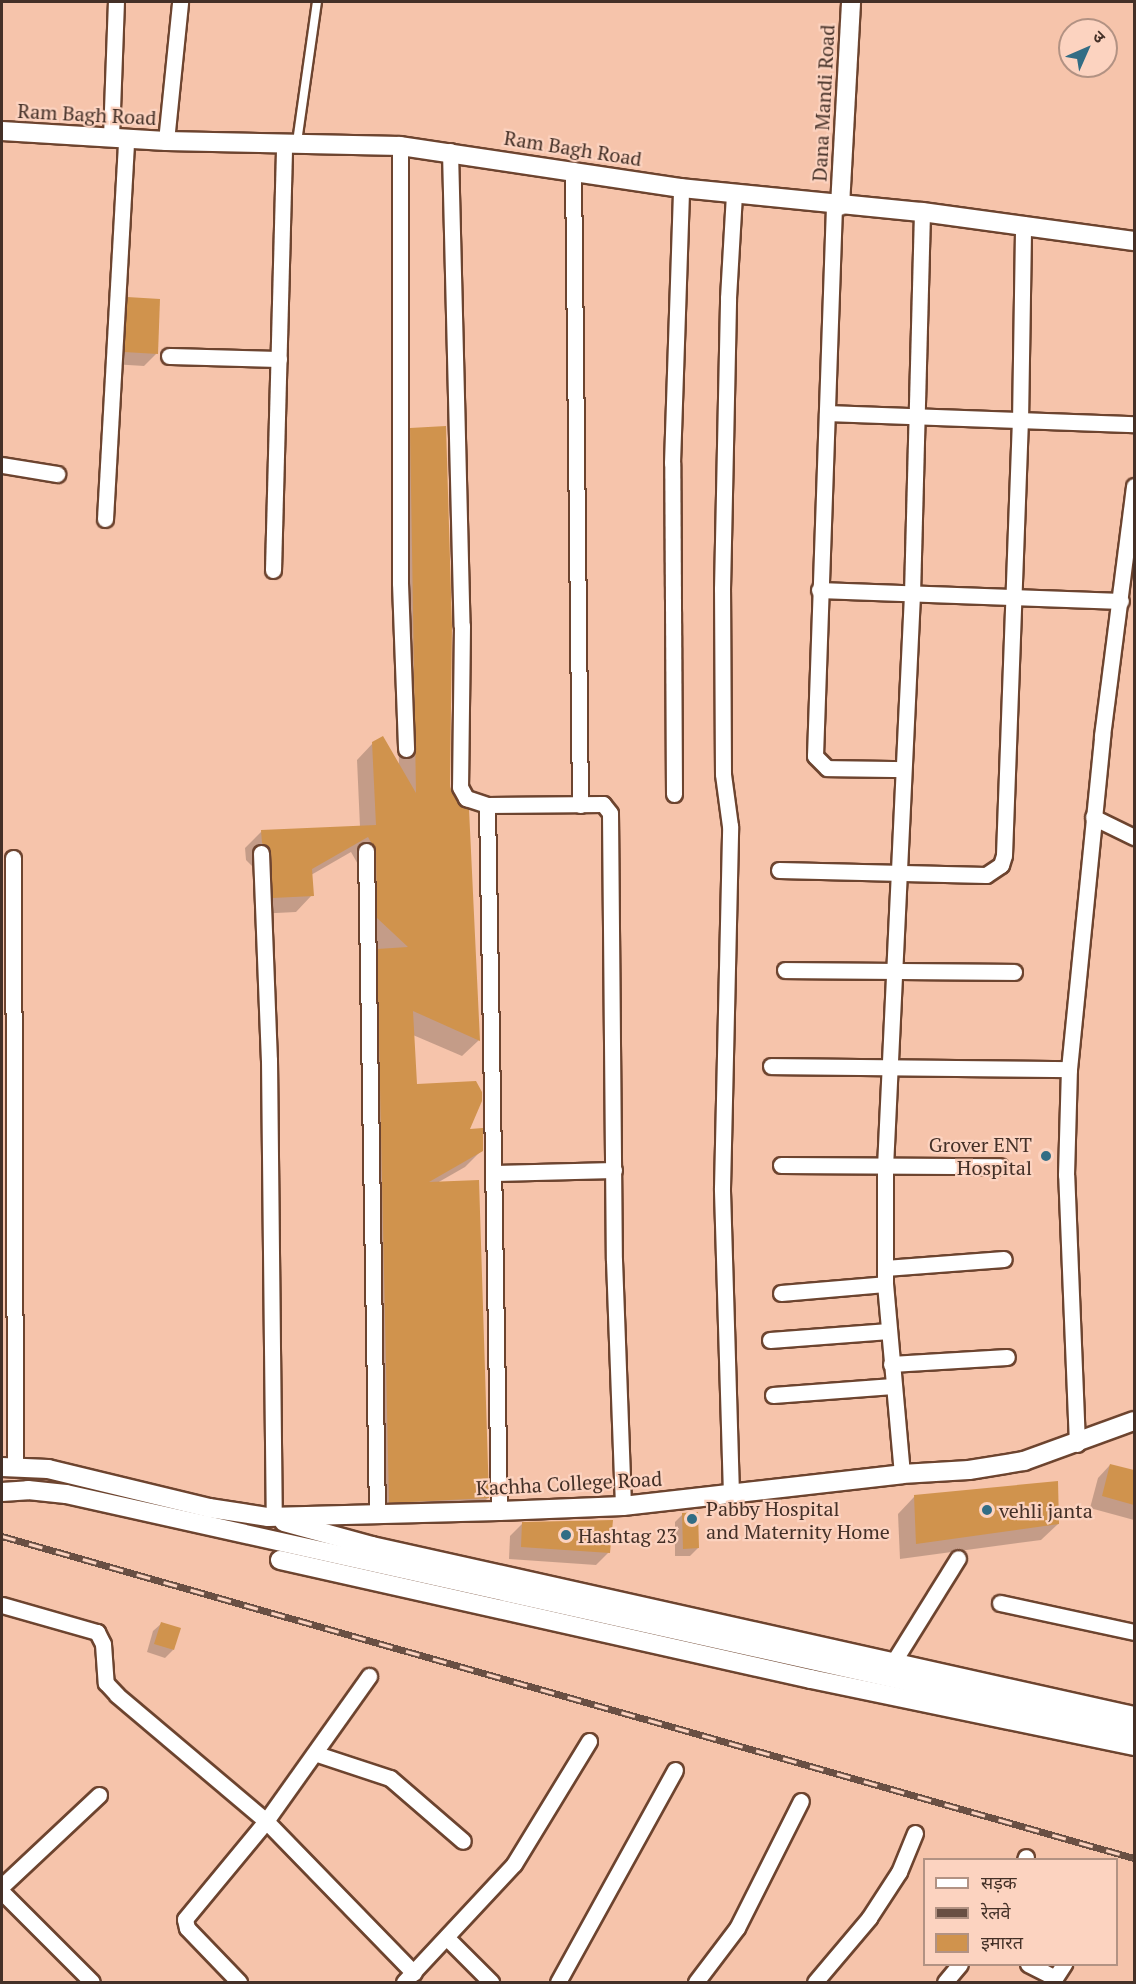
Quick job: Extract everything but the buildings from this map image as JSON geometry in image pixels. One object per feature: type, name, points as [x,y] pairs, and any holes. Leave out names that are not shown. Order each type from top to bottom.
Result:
[{"type":"street","points":[[105,519],[118,138],[116,2]]},
{"type":"street","points":[[166,141],[180,2]]},
{"type":"street","name":"Dana Mandi Road","points":[[837,206],[851,2]]},
{"type":"street","name":"Ram Bagh Road","points":[[2,131],[166,141],[400,146],[450,151],[681,188],[837,206],[922,212],[1134,241]]},
{"type":"street","points":[[273,570],[279,359],[291,142]]},
{"type":"street","points":[[400,146],[400,583],[406,749]]},
{"type":"street","points":[[450,151],[462,637],[460,787],[466,798],[487,805],[603,804],[610,813],[623,1506]]},
{"type":"street","points":[[573,170],[580,805]]},
{"type":"street","points":[[674,794],[672,485],[681,188]]},
{"type":"street","points":[[731,1494],[722,1188],[730,826],[723,774],[722,589],[728,298],[734,194]]},
{"type":"street","points":[[837,206],[819,590],[815,756],[826,768],[903,769]]},
{"type":"street","points":[[902,1474],[885,1276],[885,1167],[912,594],[922,212]]},
{"type":"street","points":[[778,870],[900,875],[986,875],[1001,865],[1005,855],[1012,598],[1020,422],[1023,224]]},
{"type":"street","points":[[169,356],[279,359]]},
{"type":"street","points":[[827,412],[1020,422],[1134,424]]},
{"type":"street","points":[[2,465],[57,474]]},
{"type":"street","points":[[1077,1444],[1066,1175],[1069,1069],[1093,818],[1134,486]]},
{"type":"street","points":[[819,590],[1121,601]]},
{"type":"street","points":[[487,805],[499,1511]]},
{"type":"street","points":[[1093,818],[1134,837]]},
{"type":"street","points":[[366,851],[377,1512]]},
{"type":"street","points":[[261,853],[269,1083],[271,1517],[372,1546],[1134,1716]]},
{"type":"street","points":[[8,1466],[13,858]]},
{"type":"street","points":[[785,970],[1014,972]]},
{"type":"street","points":[[771,1066],[1069,1069]]},
{"type":"street","points":[[781,1165],[1000,1166]]},
{"type":"street","points":[[495,1173],[615,1170]]},
{"type":"street","points":[[781,1293],[1004,1259]]},
{"type":"street","points":[[770,1340],[889,1331]]},
{"type":"street","points":[[891,1364],[1007,1357]]},
{"type":"street","points":[[773,1395],[893,1386]]},
{"type":"street","name":"Kachha College Road","points":[[8,1466],[271,1517],[377,1512],[499,1511],[623,1506],[902,1474],[969,1470],[1024,1461],[1077,1444],[1134,1421]]},
{"type":"street","points":[[2,1492],[28,1490],[66,1494],[1134,1732]]},
{"type":"street","points":[[894,1661],[958,1558]]},
{"type":"street","points":[[280,1560],[811,1680],[1134,1746]]},
{"type":"street","points":[[1000,1603],[1134,1632]]},
{"type":"street","points":[[2,1605],[98,1632],[104,1644],[106,1683],[117,1695],[266,1821],[409,1978],[448,1939],[514,1864],[589,1741]]},
{"type":"street","points":[[239,1983],[187,1928],[185,1919],[266,1821],[317,1754],[369,1676]]},
{"type":"street","points":[[317,1754],[390,1778],[463,1842]]},
{"type":"street","points":[[558,1983],[675,1770]]},
{"type":"street","points":[[2,1886],[99,1796]]},
{"type":"street","points":[[696,1983],[737,1928],[801,1801]]},
{"type":"street","points":[[815,1983],[869,1918],[899,1872],[915,1833]]},
{"type":"street","points":[[2,1892],[90,1982]]},
{"type":"street","points":[[448,1939],[491,1983]]},
{"type":"street","points":[[947,1982],[959,1966]]},
{"type":"street","points":[[1030,1966],[1054,1978],[1063,1966]]},
{"type":"lane","points":[[291,142],[317,2]]},
{"type":"railway","points":[[2,1536],[1134,1858]]},
{"type":"place","name":"Grover ENT Hospital","points":[[1046,1156]]},
{"type":"place","name":"vehli janta","points":[[987,1510]]},
{"type":"place","name":"Pabby Hospital and Maternity Home","points":[[692,1519]]},
{"type":"place","name":"Hashtag 23","points":[[566,1535]]}]
